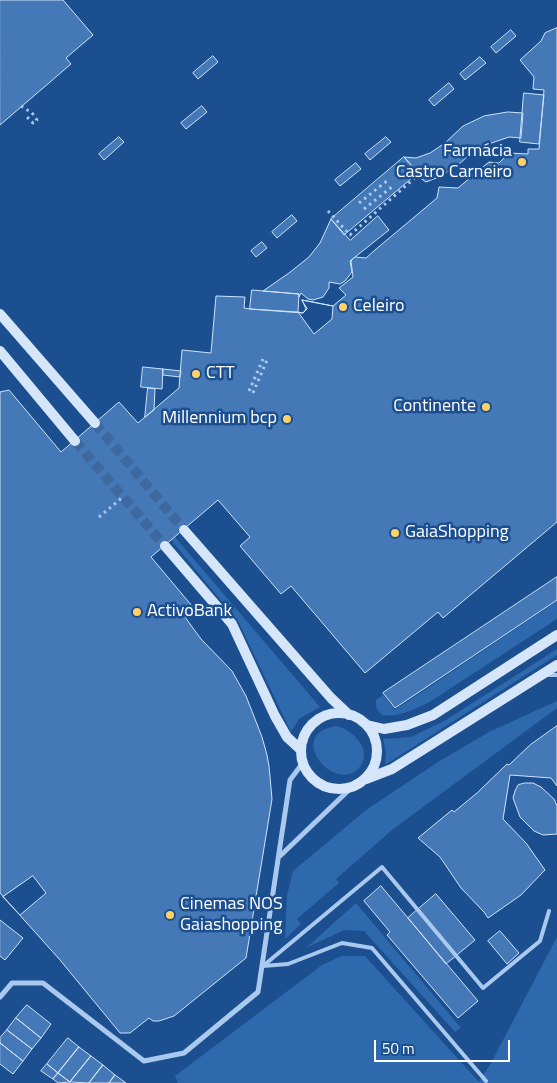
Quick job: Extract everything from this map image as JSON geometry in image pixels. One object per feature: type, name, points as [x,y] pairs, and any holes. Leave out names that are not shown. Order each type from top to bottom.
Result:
[{"type":"main road","points":[[0,314],[94,423]]},
{"type":"main road","points":[[1,355],[75,441]]},
{"type":"main road","points":[[184,530],[331,698],[349,715],[367,725],[384,729],[407,725],[433,715],[557,635]]},
{"type":"main road","points":[[165,546],[232,624],[275,716],[287,737],[300,750]]},
{"type":"main road","points":[[349,715],[340,713],[325,715],[313,723],[304,735],[300,750],[302,764],[310,777],[331,788],[352,787],[392,770],[557,665]]},
{"type":"main road","points":[[365,780],[374,767],[377,753],[375,738],[367,725]]},
{"type":"street","points":[[0,997],[12,983],[43,983],[144,1061],[184,1053],[258,992],[290,780],[302,764]]},
{"type":"street","points":[[279,856],[352,787]]},
{"type":"lane","points":[[540,676],[557,675]]},
{"type":"lane","points":[[263,966],[382,867],[484,988],[540,942],[549,911]]},
{"type":"lane","points":[[263,966],[288,964],[342,943],[372,948],[486,1081]]},
{"type":"path","points":[[22,106],[38,120],[33,124],[27,117]]},
{"type":"path","points":[[328,211],[350,235],[418,175]]},
{"type":"path","points":[[359,203],[388,180]]},
{"type":"path","points":[[364,210],[393,186]]},
{"type":"path","points":[[251,392],[265,359]]},
{"type":"path","points":[[99,517],[123,497]]},
{"type":"shaded area","points":[[175,537],[320,707],[299,719],[291,732],[238,621],[171,540]]},
{"type":"shaded area","points":[[557,601],[557,619],[428,703],[406,712],[388,716],[382,715],[378,710],[376,700],[383,695],[395,710]]},
{"type":"shaded area","points":[[557,649],[557,655],[385,765],[386,753],[383,739],[411,737],[446,720]]},
{"type":"shaded area","points":[[557,701],[557,708],[392,830],[336,879],[339,883],[297,919],[301,924],[285,939],[287,895],[293,871],[366,810],[438,762],[489,732]]},
{"type":"shaded area","points":[[336,726],[349,731],[363,748],[363,761],[359,768],[349,774],[338,774],[327,769],[319,760],[314,750],[314,740],[321,731]]},
{"type":"shaded area","points":[[356,903],[461,1028],[455,1032],[364,931],[344,930],[306,948]]},
{"type":"shaded area","points":[[557,937],[557,1083],[178,1083],[175,1076],[322,965],[342,956],[365,956],[479,1082],[491,1063]]},
{"type":"building","points":[[0,0],[63,0],[93,35],[66,58],[71,64],[0,125]]},
{"type":"building","name":"GaiaShopping","points":[[557,28],[557,522],[443,618],[438,612],[365,673],[291,586],[281,594],[240,546],[250,537],[218,500],[151,557],[192,606],[182,613],[201,639],[232,671],[246,696],[267,755],[272,799],[246,958],[174,1016],[159,1021],[153,1021],[149,1018],[130,1033],[120,1033],[60,960],[0,893],[0,392],[9,390],[61,452],[119,402],[138,423],[179,388],[182,350],[211,353],[216,296],[245,297],[244,308],[250,309],[303,313],[306,309],[302,300],[333,306],[346,295],[339,288],[353,277],[351,261],[355,257],[366,258],[437,198],[439,187],[458,188],[489,162],[499,163],[509,153],[528,154],[528,149],[539,149],[544,90],[533,89],[534,77],[520,60],[541,41],[545,33]]},
{"type":"building","points":[[511,30],[516,36],[496,53],[491,47]]},
{"type":"building","points":[[213,56],[218,62],[198,79],[193,73]]},
{"type":"building","points":[[480,57],[486,63],[465,80],[460,74]]},
{"type":"building","points":[[449,83],[454,89],[434,106],[429,100]]},
{"type":"building","points":[[524,93],[544,95],[539,144],[520,142]]},
{"type":"building","points":[[202,106],[207,112],[186,129],[181,123]]},
{"type":"building","points":[[508,112],[523,113],[521,138],[509,137],[477,148],[458,165],[439,177],[426,182],[419,177],[418,173],[404,157],[416,158],[430,153],[445,143],[463,126],[484,116]]},
{"type":"building","points":[[119,137],[124,142],[104,160],[99,154]]},
{"type":"building","points":[[386,137],[391,142],[370,160],[365,154]]},
{"type":"building","points":[[404,157],[418,173],[344,235],[331,219]]},
{"type":"building","points":[[356,163],[361,169],[340,186],[335,180]]},
{"type":"building","points":[[292,215],[297,221],[277,238],[272,232]]},
{"type":"building","points":[[378,216],[389,230],[350,261],[352,272],[345,281],[340,284],[329,282],[329,288],[323,297],[313,300],[308,299],[301,293],[299,297],[299,294],[263,291],[309,257],[320,243],[331,219],[350,240]]},
{"type":"building","points":[[262,242],[267,248],[256,257],[251,251]]},
{"type":"building","points":[[252,290],[299,294],[298,312],[250,309]]},
{"type":"building","points":[[302,300],[333,306],[332,319],[314,334],[298,312],[303,313],[307,309]]},
{"type":"building","points":[[143,367],[163,369],[162,389],[141,387]]},
{"type":"building","points":[[163,369],[181,371],[180,377],[163,375]]},
{"type":"building","points":[[148,388],[155,389],[154,410],[145,417]]},
{"type":"building","points":[[557,577],[557,600],[395,708],[383,693]]},
{"type":"building","points":[[557,726],[557,786],[551,778],[510,775],[503,819],[526,843],[545,870],[521,895],[488,918],[461,888],[440,857],[418,838],[452,810],[454,812],[507,764],[509,765],[530,745]]},
{"type":"building","points":[[533,783],[541,787],[554,799],[557,806],[557,834],[543,835],[534,831],[520,817],[513,798],[518,785]]},
{"type":"building","points":[[33,876],[46,893],[20,915],[3,897]]},
{"type":"building","points":[[381,886],[478,1001],[458,1018],[387,935],[390,932],[364,901]]},
{"type":"building","points":[[436,894],[475,940],[446,964],[408,918]]},
{"type":"building","points":[[0,920],[23,938],[5,960],[0,956]]},
{"type":"building","points":[[500,931],[519,953],[507,964],[488,941]]},
{"type":"building","points":[[27,1005],[51,1024],[41,1038],[16,1018]]},
{"type":"building","points":[[16,1018],[41,1038],[32,1049],[7,1030]]},
{"type":"building","points":[[7,1030],[32,1049],[23,1061],[0,1043],[0,1038]]},
{"type":"building","points":[[68,1038],[79,1047],[58,1073],[47,1064]]},
{"type":"building","points":[[0,1043],[23,1061],[13,1074],[0,1064]]},
{"type":"building","points":[[79,1047],[91,1056],[70,1082],[58,1073]]},
{"type":"building","points":[[91,1056],[103,1065],[89,1083],[70,1082]]},
{"type":"building","points":[[47,1064],[58,1073],[53,1079],[41,1071]]},
{"type":"building","points":[[103,1065],[115,1075],[109,1083],[89,1083]]},
{"type":"building","points":[[58,1073],[70,1082],[58,1083],[53,1079]]},
{"type":"building","points":[[115,1075],[126,1083],[109,1083]]},
{"type":"tunnel","points":[[95,423],[184,530]]},
{"type":"tunnel","points":[[75,441],[165,546]]},
{"type":"place","name":"Farmácia Castro Carneiro","points":[[522,162]]},
{"type":"place","name":"Celeiro","points":[[343,307]]},
{"type":"place","name":"CTT","points":[[196,374]]},
{"type":"place","name":"Continente","points":[[486,407]]},
{"type":"place","name":"Millennium bcp","points":[[287,419]]},
{"type":"place","name":"GaiaShopping","points":[[395,533]]},
{"type":"place","name":"ActivoBank","points":[[137,612]]},
{"type":"place","name":"Cinemas NOS Gaiashopping","points":[[170,915]]}]
